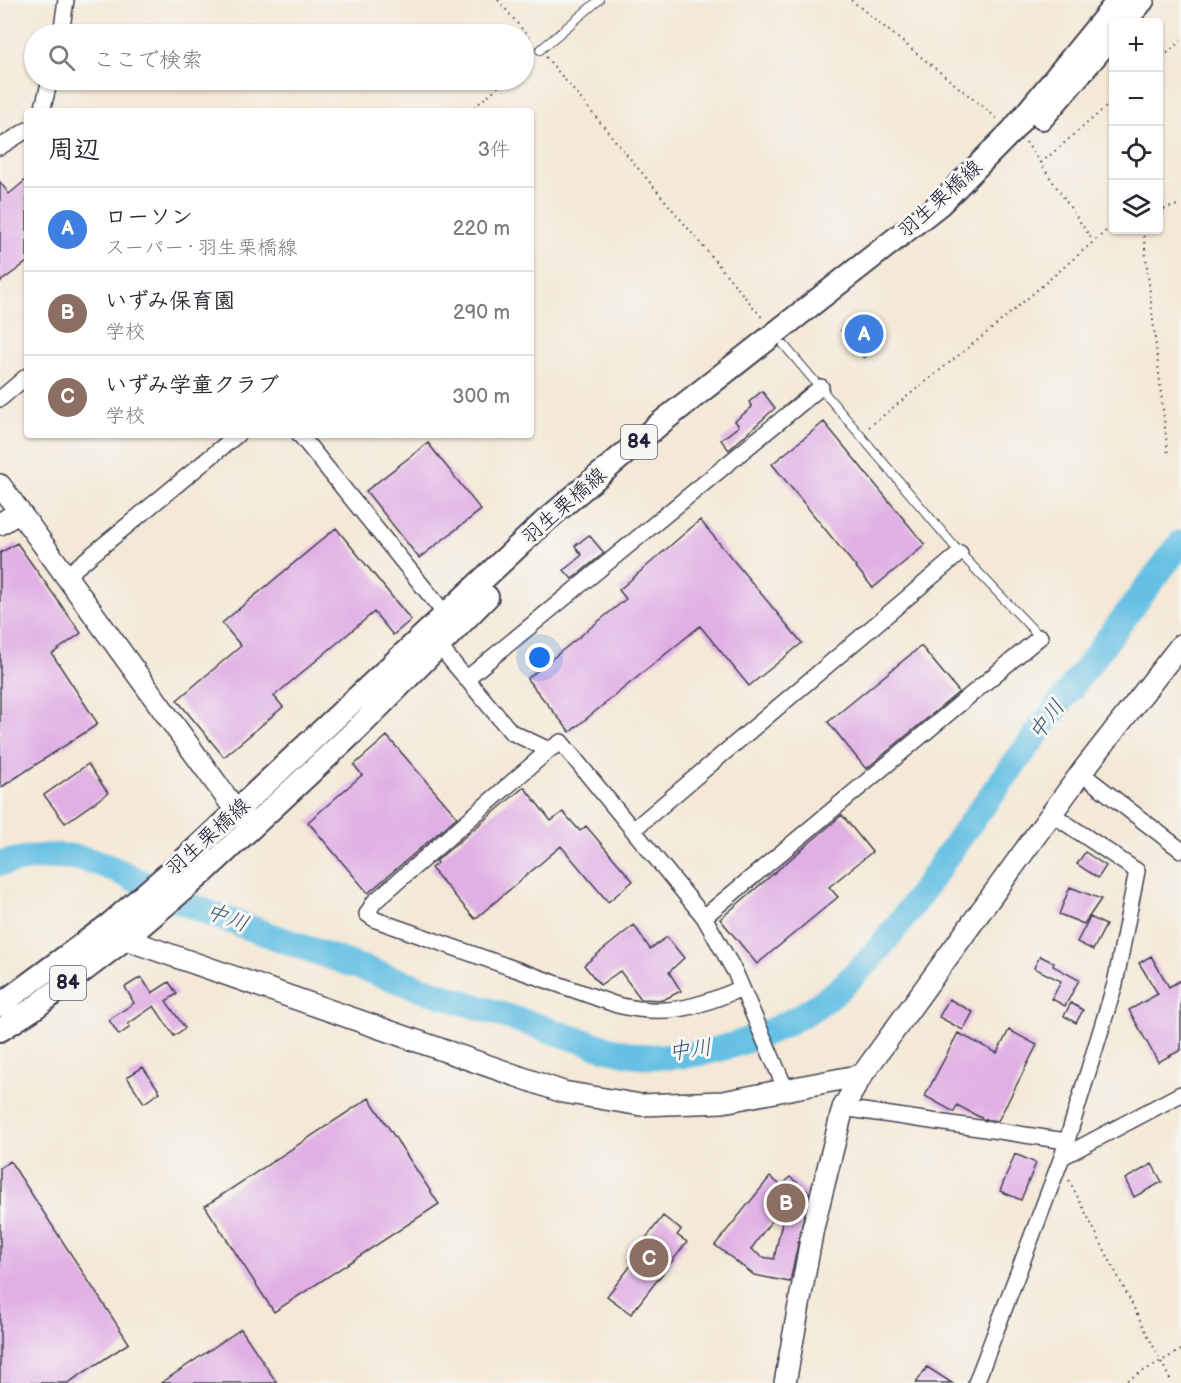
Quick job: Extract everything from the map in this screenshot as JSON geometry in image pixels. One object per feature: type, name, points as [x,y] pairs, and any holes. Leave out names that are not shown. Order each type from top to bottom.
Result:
[{"type":"main road","name":"羽生栗橋線","points":[[1018,135],[1119,0]]},
{"type":"main road","points":[[1127,18],[1143,0]]},
{"type":"main road","name":"羽生栗橋線","points":[[0,1005],[122,932],[183,861],[244,818],[358,728],[536,547],[1018,135],[1109,38]]},
{"type":"main road","name":"羽生栗橋線","points":[[0,1030],[33,1009],[122,932],[205,871],[244,818],[446,615],[578,494],[663,421],[780,340]]},
{"type":"street","points":[[63,24],[66,0]]},
{"type":"street","points":[[43,108],[47,90]]},
{"type":"street","points":[[0,147],[24,131]]},
{"type":"street","points":[[0,399],[24,379]]},
{"type":"street","points":[[466,679],[821,387]]},
{"type":"street","points":[[66,576],[233,438]]},
{"type":"street","points":[[302,438],[446,615]]},
{"type":"street","points":[[0,485],[244,818]]},
{"type":"street","points":[[0,524],[19,512]]},
{"type":"street","points":[[633,830],[960,553]]},
{"type":"street","points":[[704,917],[1040,637]]},
{"type":"street","points":[[785,1383],[813,1228],[843,1108],[862,1075],[1081,773],[1181,645]]},
{"type":"street","points":[[439,646],[511,732],[549,750]]},
{"type":"street","points":[[742,988],[682,1009],[646,1012],[617,1005],[431,940],[376,920],[367,914],[374,902],[561,741],[704,917],[727,955],[742,988],[782,1081]]},
{"type":"street","points":[[1081,773],[1181,850]]},
{"type":"street","points":[[976,1383],[1062,1160],[1115,984],[1137,871],[1052,814]]},
{"type":"street","points":[[122,932],[563,1092],[641,1105],[723,1102],[782,1081],[862,1075]]},
{"type":"street","points":[[1062,1160],[1181,1094]]},
{"type":"street","points":[[843,1108],[1066,1141]]},
{"type":"lane","points":[[540,50],[599,0]]},
{"type":"lane","points":[[780,340],[960,553],[1040,637]]},
{"type":"path","points":[[498,0],[518,24]]},
{"type":"path","points":[[851,0],[1018,135],[1041,163],[1093,242]]},
{"type":"path","points":[[1163,56],[1181,41]]},
{"type":"path","points":[[534,43],[780,340]]},
{"type":"path","points":[[473,108],[494,90]]},
{"type":"path","points":[[1041,163],[1109,104]]},
{"type":"path","points":[[1163,209],[1181,204]]},
{"type":"path","points":[[860,433],[994,327],[1109,228]]},
{"type":"path","points":[[1143,234],[1168,455]]},
{"type":"path","points":[[1062,1160],[1172,1383]]},
{"type":"path","points":[[1122,1383],[1181,1350]]},
{"type":"building","points":[[0,182],[9,194],[24,182],[24,264],[0,282]]},
{"type":"building","points":[[859,315],[882,343],[864,358],[841,330]]},
{"type":"building","points":[[762,391],[775,408],[729,450],[721,440],[739,426],[735,421],[752,407],[749,402]]},
{"type":"building","points":[[824,422],[925,545],[873,588],[772,464]]},
{"type":"building","points":[[428,443],[481,510],[419,558],[366,491]]},
{"type":"building","points":[[700,520],[802,643],[749,686],[700,626],[570,732],[527,679],[626,599],[619,590]]},
{"type":"building","points":[[336,528],[411,620],[393,635],[374,612],[274,696],[283,707],[224,757],[177,700],[241,646],[222,623]]},
{"type":"building","points":[[589,535],[604,553],[572,579],[564,570],[582,555],[575,546]]},
{"type":"building","points":[[17,543],[81,633],[52,654],[98,724],[0,788],[0,553]]},
{"type":"building","points":[[921,646],[959,692],[866,769],[828,722]]},
{"type":"building","points":[[387,736],[457,817],[368,893],[308,822],[362,775],[354,765]]},
{"type":"building","points":[[88,764],[108,793],[65,823],[44,795]]},
{"type":"building","points":[[524,787],[551,821],[563,812],[580,831],[586,826],[633,881],[608,902],[561,846],[475,919],[431,868],[437,863],[436,861]]},
{"type":"building","points":[[842,815],[872,852],[829,887],[838,897],[757,964],[720,919]]},
{"type":"building","points":[[1085,852],[1106,866],[1098,878],[1077,864]]},
{"type":"building","points":[[1070,887],[1101,899],[1084,924],[1059,914]]},
{"type":"building","points":[[1090,917],[1106,925],[1093,950],[1077,942]]},
{"type":"building","points":[[634,925],[650,949],[667,937],[684,958],[669,972],[681,991],[663,1000],[641,999],[620,971],[600,985],[584,965]]},
{"type":"building","points":[[1040,956],[1079,980],[1065,1006],[1052,999],[1061,981],[1034,968]]},
{"type":"building","points":[[1151,956],[1169,987],[1181,980],[1181,1050],[1158,1062],[1129,1010],[1158,994],[1139,963]]},
{"type":"building","points":[[141,977],[152,993],[169,982],[177,994],[166,1001],[185,1028],[174,1036],[154,1006],[128,1024],[130,1027],[119,1035],[109,1020],[134,1003],[125,987]]},
{"type":"building","points":[[949,999],[973,1012],[963,1030],[939,1017]]},
{"type":"building","points":[[1071,1003],[1083,1010],[1076,1023],[1064,1016]]},
{"type":"building","points":[[1009,1030],[1037,1045],[998,1121],[983,1119],[957,1105],[954,1112],[925,1096],[958,1033],[997,1053]]},
{"type":"building","points":[[143,1067],[160,1092],[144,1103],[127,1077]]},
{"type":"building","points":[[369,1098],[439,1204],[274,1312],[205,1206]]},
{"type":"building","points":[[1015,1154],[1036,1163],[1021,1200],[1000,1191]]},
{"type":"building","points":[[10,1161],[129,1343],[68,1383],[0,1383],[0,1168]]},
{"type":"building","points":[[1152,1164],[1162,1182],[1134,1197],[1125,1179]]},
{"type":"building","points":[[770,1177],[782,1186],[790,1177],[809,1192],[790,1282],[754,1275],[715,1245]],"holes":[[[787,1199],[774,1259],[762,1257],[751,1249]]]},
{"type":"building","points":[[663,1216],[681,1230],[677,1235],[687,1242],[631,1314],[607,1296],[633,1263],[629,1260]]},
{"type":"building","points":[[241,1329],[277,1383],[161,1383]]},
{"type":"building","points":[[927,1367],[952,1383],[916,1383]]},
{"type":"waterway","name":"中川","points":[[0,863],[49,856],[90,861],[111,868],[176,899],[349,964],[610,1049],[636,1055],[662,1057],[716,1050],[744,1042],[795,1018],[819,1004],[858,972],[907,913],[966,829],[1181,543]]},
{"type":"place","name":"ローソン","points":[[864,334]]},
{"type":"place","name":"いずみ保育園","points":[[786,1203]]},
{"type":"place","name":"いずみ学童クラブ","points":[[649,1258]]}]
